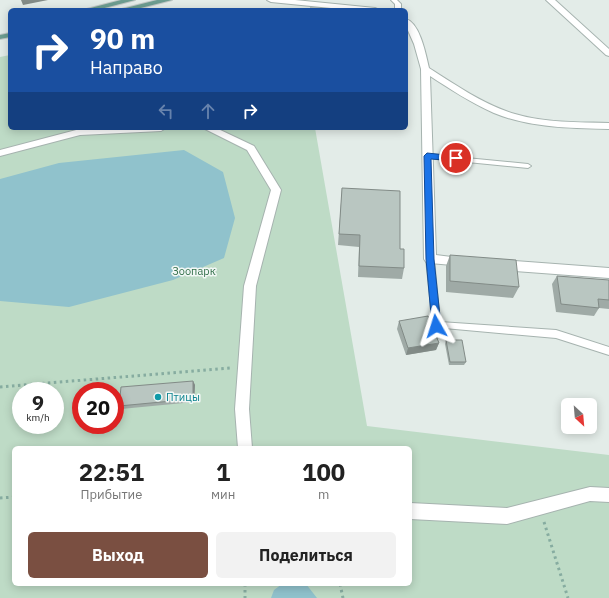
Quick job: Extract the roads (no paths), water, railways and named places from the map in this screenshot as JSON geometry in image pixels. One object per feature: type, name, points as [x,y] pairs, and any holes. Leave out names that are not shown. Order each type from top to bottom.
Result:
[{"type":"main road","points":[[96,8],[132,0]]},
{"type":"main road","points":[[131,8],[168,0]]},
{"type":"street","points":[[270,0],[354,8]]},
{"type":"street","points":[[550,0],[609,53]]},
{"type":"street","points":[[408,23],[419,45],[425,69],[430,259],[477,263]]},
{"type":"street","points":[[425,69],[463,93],[498,111],[531,121],[571,125],[609,126]]},
{"type":"street","points":[[0,154],[80,132],[120,130]]},
{"type":"street","points":[[212,130],[251,148],[276,190],[250,286],[242,409],[245,446]]},
{"type":"street","points":[[492,264],[609,273]]},
{"type":"street","points":[[412,511],[507,516],[590,494],[609,495]]},
{"type":"lane","points":[[427,156],[528,166]]},
{"type":"lane","points":[[430,259],[436,326],[556,334],[609,351]]},
{"type":"water","points":[[184,150],[223,172],[235,218],[224,258],[173,280],[69,307],[0,301],[0,179],[59,163]]},
{"type":"water","points":[[279,586],[308,586],[317,598],[271,598],[274,590]]},
{"type":"place","name":"Птицы","points":[[158,397]]},
{"type":"park label","name":"Зоопарк","points":[[194,271]]}]
